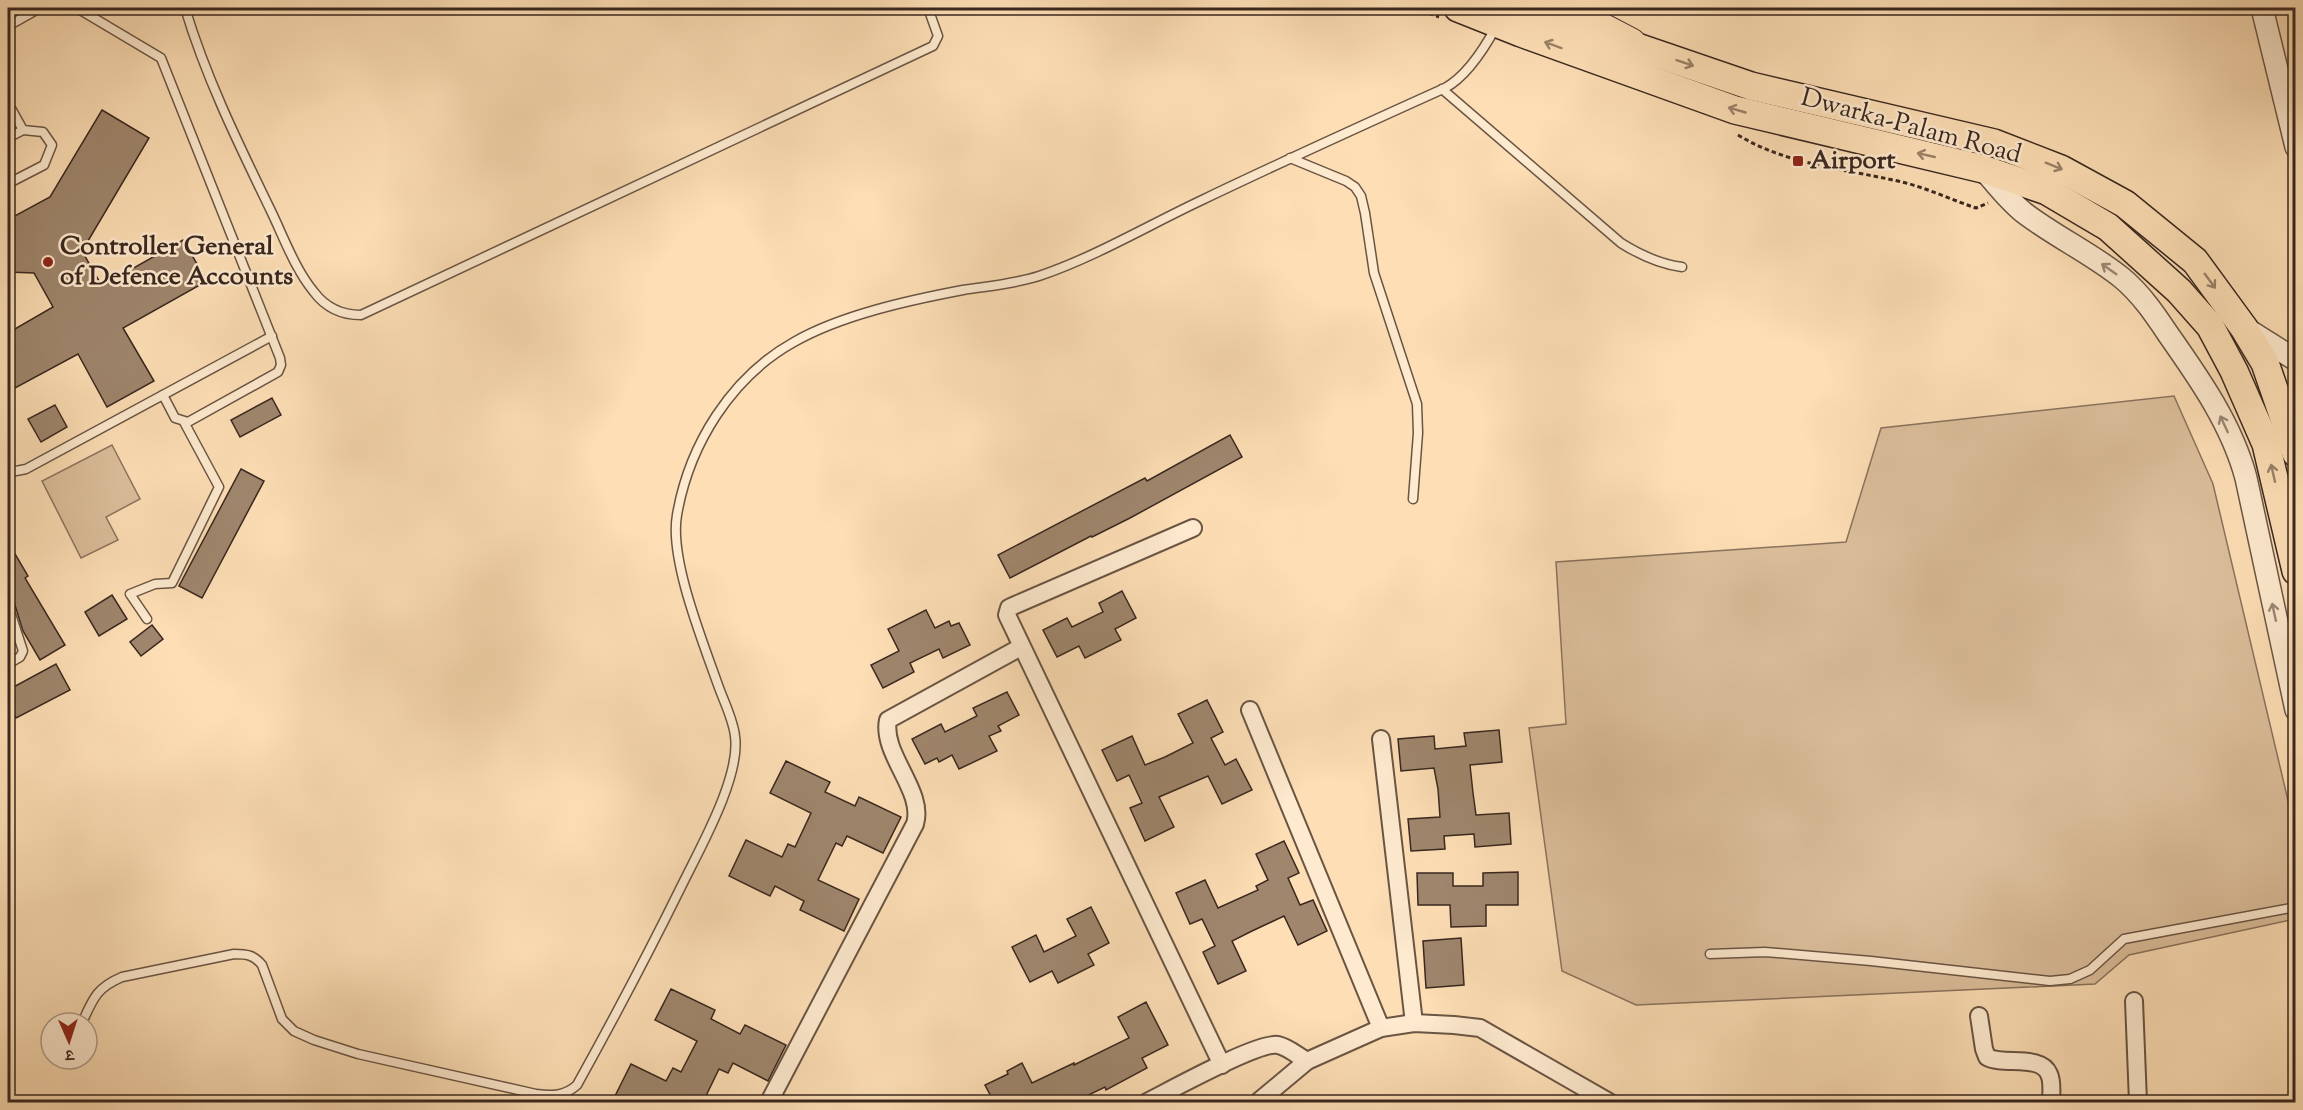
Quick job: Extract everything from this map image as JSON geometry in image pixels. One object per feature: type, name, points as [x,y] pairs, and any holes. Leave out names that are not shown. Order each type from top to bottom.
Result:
[{"type":"highway","points":[[1561,8],[1630,44]]},
{"type":"main road","name":"Dwarka-Palam Road","points":[[1523,8],[1751,86],[1994,143],[2061,169],[2125,204],[2195,261],[2244,328],[2265,363],[2295,453]]},
{"type":"main road","name":"Dwarka-Palam Road","points":[[1452,14],[1498,24],[1735,110],[1983,168],[2048,191],[2108,227],[2179,291],[2210,326],[2234,371],[2266,444],[2295,571]]},
{"type":"street","points":[[2262,8],[2295,147]]},
{"type":"street","points":[[1983,168],[2004,196],[2036,221],[2120,277],[2140,294],[2215,404],[2244,469],[2295,710]]},
{"type":"street","points":[[2244,328],[2295,360]]},
{"type":"street","points":[[1193,528],[1009,608],[1008,618],[1222,1065]]},
{"type":"street","points":[[769,1102],[915,824],[916,806],[888,738],[888,720],[1021,647]]},
{"type":"street","points":[[1250,710],[1381,1028]]},
{"type":"street","points":[[1381,739],[1414,1023]]},
{"type":"street","points":[[2134,1001],[2138,1102]]},
{"type":"street","points":[[1979,1016],[1987,1057],[1994,1060],[2035,1063],[2043,1066],[2050,1075],[2051,1102]]},
{"type":"street","points":[[1258,1102],[1307,1061],[1381,1028],[1414,1023],[1454,1024],[1480,1028],[1609,1102]]},
{"type":"street","points":[[1147,1102],[1222,1065],[1270,1045],[1286,1048],[1307,1061]]},
{"type":"lane","points":[[8,26],[40,8]]},
{"type":"lane","points":[[77,8],[161,58],[281,362],[278,372],[194,420],[184,422],[175,418],[163,395]]},
{"type":"lane","points":[[185,8],[202,60],[303,278],[327,306],[339,313],[351,315],[361,315],[387,304],[933,46],[938,36],[928,8]]},
{"type":"lane","points":[[88,1011],[98,990],[107,983],[122,977],[234,954],[247,954],[257,958],[262,965],[282,1019],[294,1031],[314,1040],[358,1054],[536,1095],[550,1096],[570,1091],[577,1085],[632,987],[729,783],[735,756],[736,741],[732,721],[696,620],[675,542],[676,515],[695,451],[717,413],[758,368],[794,342],[830,326],[896,305],[1047,273],[1442,89],[1461,75],[1498,24]]},
{"type":"lane","points":[[1442,89],[1621,243],[1656,261],[1682,267]]},
{"type":"lane","points":[[8,103],[23,130]]},
{"type":"lane","points":[[8,138],[23,130],[42,132],[52,145],[44,165],[14,181],[8,180]]},
{"type":"lane","points":[[1290,158],[1346,181],[1355,187],[1361,196],[1374,273],[1417,404],[1418,433],[1413,499]]},
{"type":"lane","points":[[8,469],[16,471],[26,469],[272,336]]},
{"type":"lane","points":[[147,619],[130,594],[155,584],[172,583],[219,487],[184,422]]},
{"type":"lane","points":[[8,605],[23,651],[20,657],[8,664]]},
{"type":"lane","points":[[1710,954],[1765,952],[2050,981],[2070,979],[2090,970],[2119,943],[2130,938],[2295,907]]},
{"type":"path","points":[[1415,8],[1452,14]]},
{"type":"path","points":[[1736,134],[1754,145],[1798,161],[1905,183],[1976,208],[2004,196]]},
{"type":"shaded area","points":[[2174,396],[2213,484],[2295,830],[2295,919],[2129,955],[2095,984],[1636,1005],[1562,971],[1529,728],[1566,724],[1556,562],[1846,542],[1881,428]]},
{"type":"shaded area","points":[[112,445],[140,499],[106,517],[118,540],[81,558],[42,481]]},
{"type":"building","name":"Controller General of Defence Accounts","points":[[102,110],[149,138],[82,251],[102,286],[183,240],[207,281],[123,328],[154,381],[107,407],[78,354],[15,388],[8,374],[8,333],[53,307],[34,273],[8,272],[8,217],[13,217],[50,197]]},
{"type":"building","points":[[272,398],[281,415],[240,437],[231,420]]},
{"type":"building","points":[[55,405],[67,427],[41,442],[28,419]]},
{"type":"building","points":[[1230,435],[1242,457],[1130,518],[1010,578],[998,555],[1145,478],[1147,481]]},
{"type":"building","points":[[241,469],[264,481],[202,598],[179,586]]},
{"type":"building","points":[[8,542],[28,576],[25,578],[65,645],[40,660],[23,631],[14,602],[8,599]]},
{"type":"building","points":[[1122,591],[1136,618],[1115,629],[1121,640],[1085,658],[1079,646],[1057,657],[1043,630],[1067,618],[1072,627],[1103,612],[1099,603]]},
{"type":"building","points":[[112,595],[127,619],[99,636],[85,612]]},
{"type":"building","points":[[926,610],[935,628],[949,621],[951,626],[959,623],[970,645],[943,658],[939,649],[910,663],[914,672],[883,688],[871,665],[899,651],[888,629]]},
{"type":"building","points":[[152,625],[163,639],[141,656],[130,642]]},
{"type":"building","points":[[56,664],[70,690],[16,718],[8,703],[8,690]]},
{"type":"building","points":[[1007,692],[1019,715],[998,726],[1001,731],[989,736],[997,751],[959,769],[952,755],[939,762],[937,758],[925,764],[912,739],[941,724],[945,732],[977,716],[973,708]]},
{"type":"building","points":[[1207,700],[1223,732],[1211,738],[1225,765],[1236,759],[1252,790],[1222,804],[1208,776],[1159,797],[1174,827],[1145,841],[1130,808],[1142,803],[1129,775],[1117,781],[1102,750],[1132,736],[1145,765],[1165,757],[1193,743],[1178,714]]},
{"type":"building","points":[[1499,730],[1502,762],[1470,765],[1476,815],[1509,813],[1511,844],[1475,847],[1474,834],[1444,836],[1445,849],[1411,851],[1408,819],[1440,817],[1438,789],[1434,768],[1401,771],[1398,739],[1434,736],[1435,749],[1466,746],[1464,733]]},
{"type":"building","points":[[786,761],[830,782],[825,792],[855,806],[859,797],[901,817],[883,853],[847,836],[842,846],[836,843],[818,880],[859,899],[844,931],[800,910],[804,901],[775,886],[770,896],[729,876],[746,840],[782,857],[788,844],[795,847],[811,813],[770,793]]},
{"type":"building","points":[[1284,841],[1299,873],[1288,878],[1300,905],[1313,900],[1327,931],[1298,945],[1284,916],[1252,931],[1232,941],[1246,971],[1218,984],[1203,952],[1215,946],[1202,919],[1190,924],[1176,893],[1205,880],[1218,908],[1258,890],[1256,886],[1268,880],[1256,854]]},
{"type":"building","points":[[1518,872],[1518,905],[1486,905],[1486,926],[1451,927],[1450,905],[1418,905],[1417,873],[1453,873],[1453,886],[1483,886],[1483,873]]},
{"type":"building","points":[[1091,907],[1109,943],[1088,954],[1094,965],[1058,983],[1052,971],[1030,982],[1012,947],[1036,935],[1044,952],[1076,936],[1067,919]]},
{"type":"building","points":[[1461,938],[1464,985],[1426,988],[1423,941]]},
{"type":"building","points":[[671,989],[715,1010],[711,1019],[740,1034],[745,1025],[786,1045],[768,1081],[733,1063],[728,1073],[719,1069],[703,1102],[612,1102],[631,1064],[666,1081],[673,1068],[681,1072],[697,1041],[655,1020]]},
{"type":"building","points":[[1146,1002],[1168,1045],[1142,1058],[1147,1068],[1106,1090],[1105,1087],[1074,1102],[994,1102],[985,1085],[1008,1074],[1007,1071],[1022,1063],[1032,1083],[1129,1038],[1118,1017]]},
{"type":"place","name":"Airport","points":[[1798,161]]},
{"type":"place","name":"Controller General of Defence Accounts","points":[[48,262]]}]
